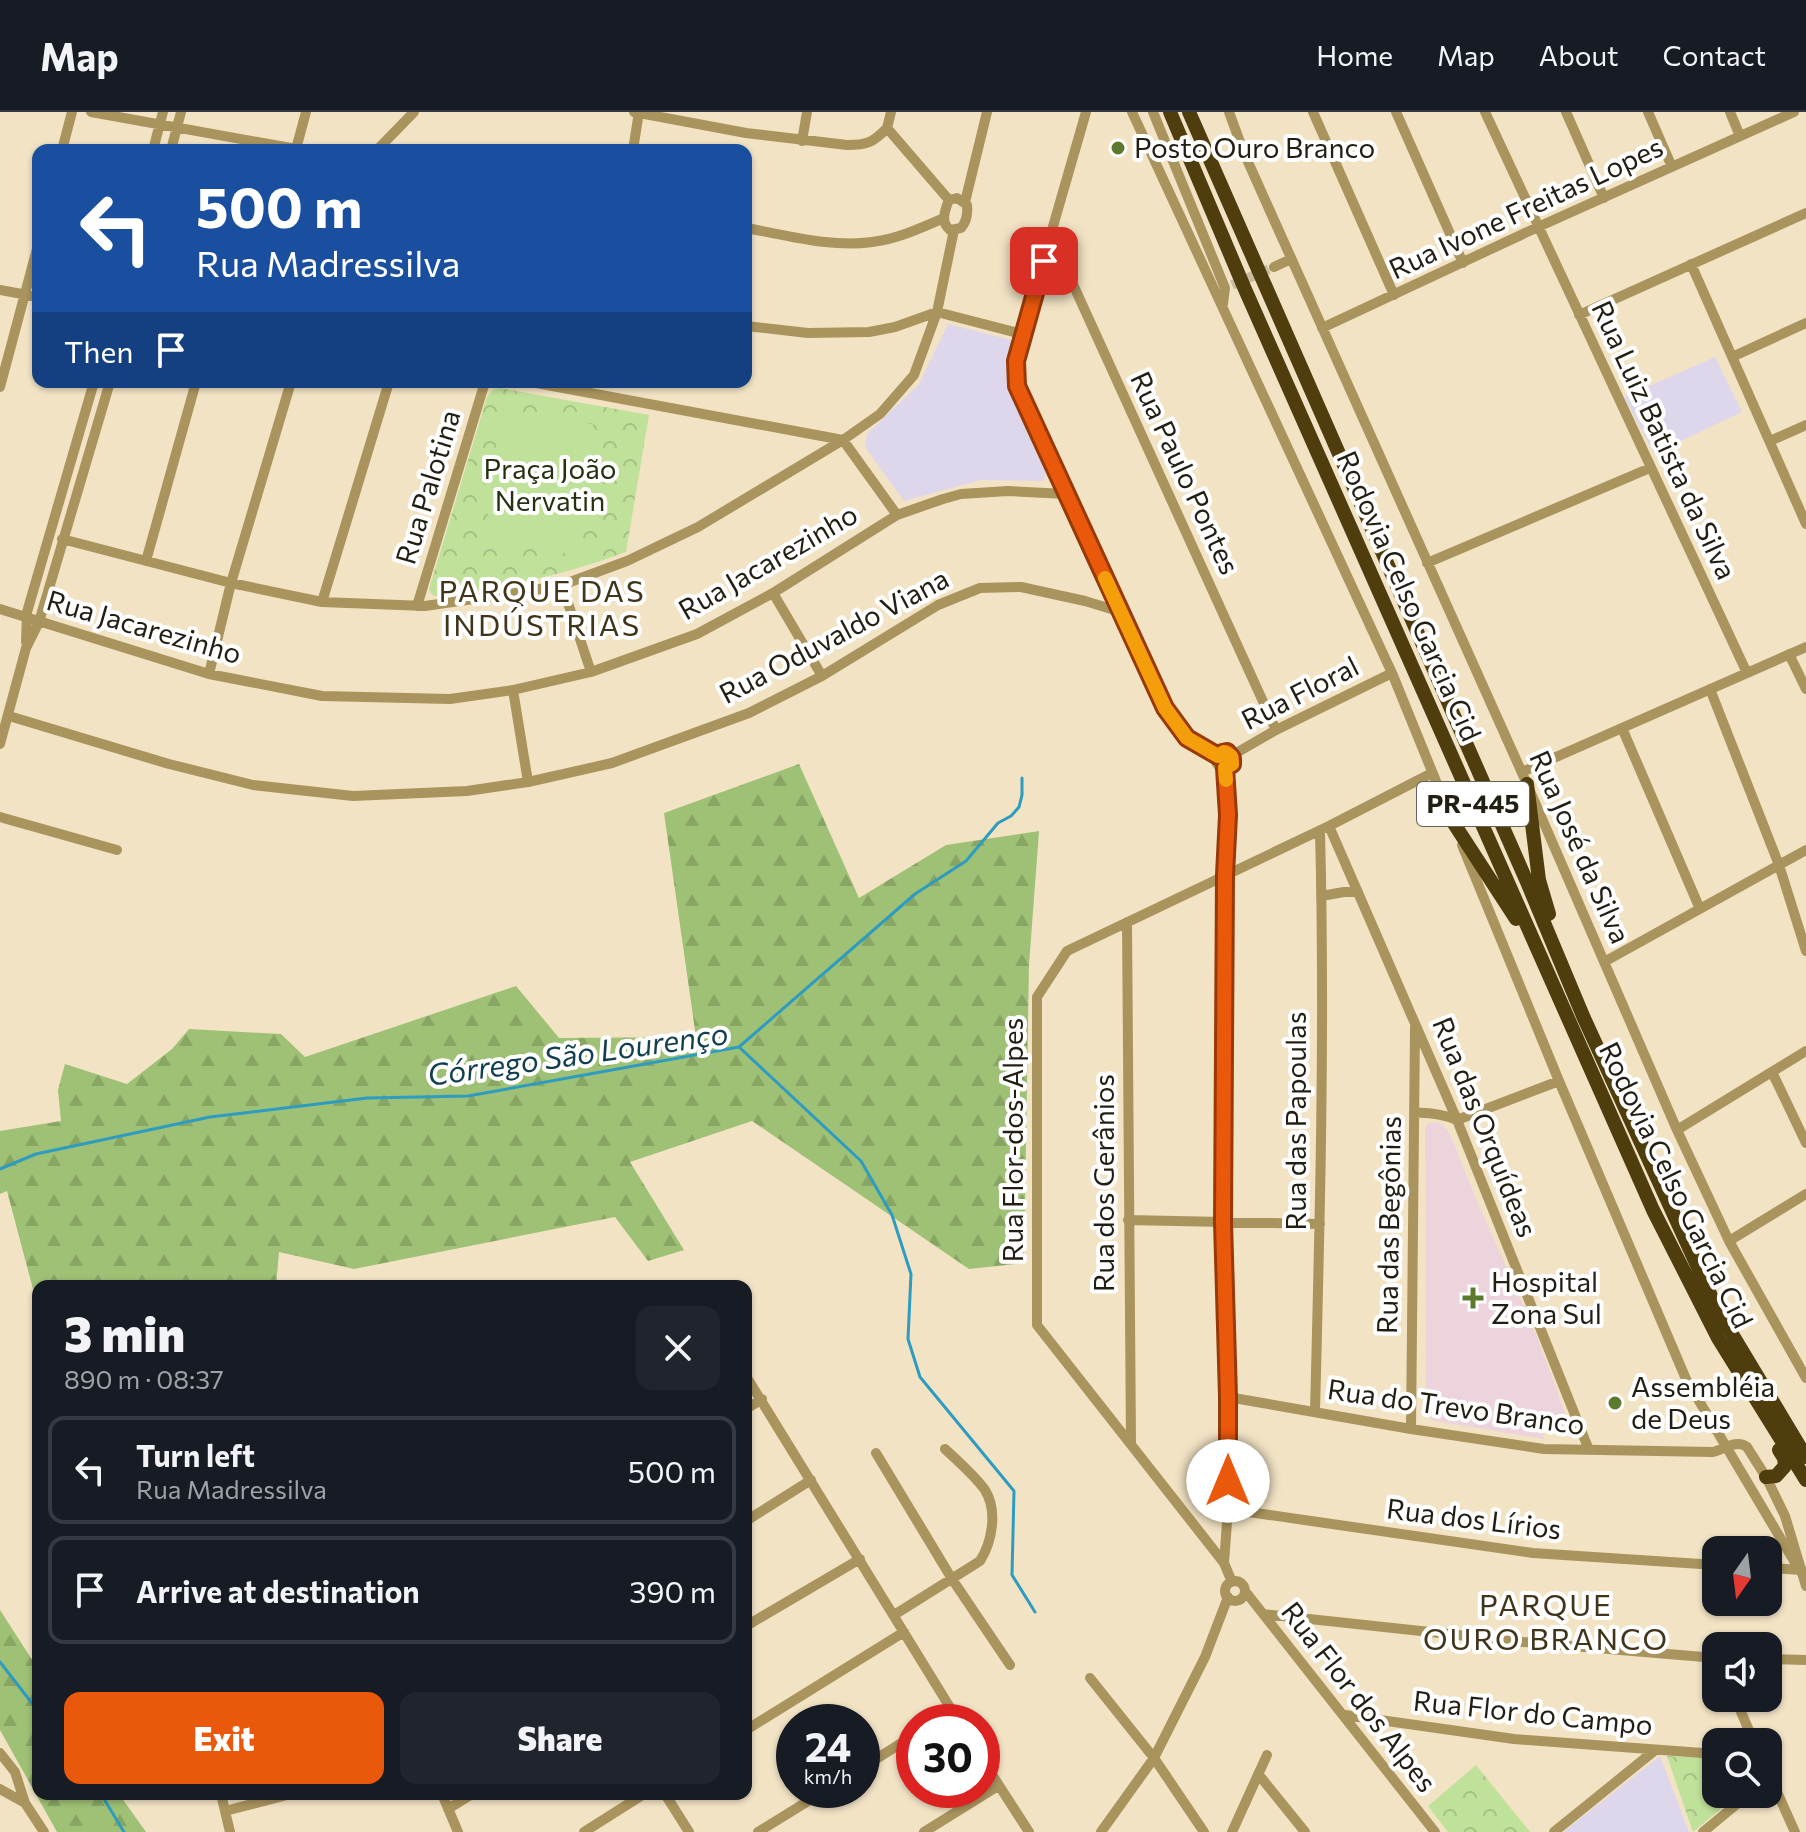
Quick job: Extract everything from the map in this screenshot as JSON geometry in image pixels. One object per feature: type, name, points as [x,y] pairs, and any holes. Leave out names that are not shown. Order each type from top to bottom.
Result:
[{"type":"highway","name":"Rodovia Celso Garcia Cid","points":[[1170,112],[1250,302],[1653,1210],[1718,1338],[1806,1480]]},
{"type":"highway","name":"Rodovia Celso Garcia Cid","points":[[1189,112],[1583,1016],[1717,1309],[1806,1457]]},
{"type":"highway","points":[[1524,778],[1539,880],[1576,984],[1583,1016]]},
{"type":"highway","points":[[1451,819],[1515,918],[1547,984],[1561,1002]]},
{"type":"highway","points":[[1718,1338],[1737,1383],[1784,1458],[1785,1466],[1781,1472],[1766,1477]]},
{"type":"street","points":[[64,144],[72,112]]},
{"type":"street","points":[[91,112],[269,144]]},
{"type":"street","points":[[154,144],[163,112]]},
{"type":"street","points":[[172,144],[181,112]]},
{"type":"street","points":[[297,144],[306,112]]},
{"type":"street","points":[[634,144],[637,112],[746,133],[862,145],[877,140],[887,128],[891,112]]},
{"type":"street","points":[[802,141],[807,112]]},
{"type":"street","points":[[965,202],[957,198],[949,200],[944,218],[945,226],[950,230],[961,228],[965,223],[968,212],[965,202],[987,112]]},
{"type":"street","points":[[1086,112],[1022,334],[1016,361],[1017,386],[1165,708],[1187,738],[1218,756]]},
{"type":"street","points":[[1132,112],[1225,289]]},
{"type":"street","points":[[1153,112],[1225,289],[1223,306],[1392,673],[1559,1081],[1686,1379],[1726,1449],[1803,1570]]},
{"type":"street","points":[[1221,112],[1244,153]]},
{"type":"street","points":[[1229,112],[1244,153]]},
{"type":"street","points":[[1313,112],[1394,295]]},
{"type":"street","points":[[1396,112],[1463,263]]},
{"type":"street","name":"Rua Luiz Batista da Silva","points":[[1485,112],[1747,673]]},
{"type":"street","points":[[1566,112],[1604,198]]},
{"type":"street","points":[[1648,112],[1672,167]]},
{"type":"street","points":[[1730,112],[1740,136]]},
{"type":"street","name":"Rua Ivone Freitas Lopes","points":[[1322,328],[1794,112]]},
{"type":"street","points":[[383,144],[412,113]]},
{"type":"street","points":[[887,128],[949,200]]},
{"type":"street","name":"Rua José da Silva","points":[[1244,153],[1524,778],[1677,1130],[1729,1241],[1806,1378]]},
{"type":"street","points":[[1579,315],[1806,213]]},
{"type":"street","points":[[752,229],[854,244],[877,242],[912,232],[944,218]]},
{"type":"street","points":[[62,539],[231,583],[322,602],[417,606],[562,585],[627,561],[698,527],[843,440],[880,414],[914,375],[937,312],[954,230]]},
{"type":"street","name":"Rua Paulo Pontes","points":[[1051,236],[1276,730]]},
{"type":"street","points":[[1274,267],[1291,259]]},
{"type":"street","points":[[1691,264],[1806,522]]},
{"type":"street","points":[[0,387],[32,270]]},
{"type":"street","points":[[0,290],[32,296]]},
{"type":"street","points":[[752,327],[808,333],[869,332],[895,327],[937,312],[1022,334]]},
{"type":"street","points":[[1732,357],[1806,323]]},
{"type":"street","points":[[26,648],[26,617],[92,388]]},
{"type":"street","points":[[0,744],[26,648],[39,622],[108,388]]},
{"type":"street","points":[[146,561],[194,388]]},
{"type":"street","points":[[209,674],[231,583],[289,388]]},
{"type":"street","points":[[322,602],[387,388]]},
{"type":"street","name":"Rua Palotina","points":[[417,606],[483,388]]},
{"type":"street","points":[[592,388],[843,440],[897,515]]},
{"type":"street","points":[[1770,441],[1806,425]]},
{"type":"street","points":[[1427,563],[1650,468]]},
{"type":"street","name":"Rua Jacarezinho","points":[[0,609],[209,674],[322,696],[450,699],[513,690],[591,672],[697,634],[773,593],[897,515],[935,501],[961,494],[1008,491],[1066,494]]},
{"type":"street","points":[[562,585],[591,672]]},
{"type":"street","name":"Rua Oduvaldo Viana","points":[[9,716],[169,764],[253,785],[353,796],[467,791],[528,782],[612,763],[749,713],[822,676],[938,605],[980,588],[1021,587],[1121,612]]},
{"type":"street","points":[[773,593],[822,676]]},
{"type":"street","points":[[1524,778],[1622,728],[1806,647]]},
{"type":"street","points":[[1789,654],[1806,689]]},
{"type":"street","name":"Rua Floral","points":[[1231,756],[1276,730],[1392,673]]},
{"type":"street","points":[[1710,689],[1779,865],[1806,951]]},
{"type":"street","points":[[513,690],[528,782]]},
{"type":"street","points":[[1622,728],[1700,909]]},
{"type":"street","points":[[1224,752],[1231,756],[1232,764],[1225,768],[1217,763],[1218,756],[1224,752]]},
{"type":"street","points":[[1224,1563],[1228,1509],[1223,1222],[1228,815],[1225,768]]},
{"type":"street","name":"Rua Flor-dos-Alpes","points":[[1232,1582],[1224,1563],[1037,1325],[1037,997],[1067,951],[1432,773]]},
{"type":"street","points":[[0,817],[117,850]]},
{"type":"street","name":"Rua das Orquídeas","points":[[1324,828],[1358,892],[1415,1021],[1589,1450]]},
{"type":"street","name":"Rua das Papoulas","points":[[1315,1412],[1324,828]]},
{"type":"street","points":[[1604,962],[1806,850]]},
{"type":"street","points":[[1321,896],[1358,892]]},
{"type":"street","name":"Rua dos Gerânios","points":[[1127,922],[1131,1445]]},
{"type":"street","name":"Rua das Begônias","points":[[1411,1429],[1415,1021]]},
{"type":"street","points":[[1677,1130],[1806,1051]]},
{"type":"street","points":[[1772,1072],[1806,1143]]},
{"type":"street","points":[[1414,1113],[1442,1114],[1457,1120],[1559,1081]]},
{"type":"street","points":[[1729,1241],[1806,1194]]},
{"type":"street","points":[[1128,1220],[1320,1224]]},
{"type":"street","points":[[752,1385],[949,1704]]},
{"type":"street","name":"Rua do Trevo Branco","points":[[1228,1397],[1544,1449],[1713,1452],[1726,1449]]},
{"type":"street","points":[[752,1405],[762,1399]]},
{"type":"street","points":[[1726,1449],[1731,1445],[1743,1444],[1766,1477],[1785,1516],[1806,1586]]},
{"type":"street","points":[[894,1615],[980,1561],[988,1548],[993,1512],[985,1490],[945,1449]]},
{"type":"street","points":[[876,1453],[952,1579],[1010,1665]]},
{"type":"street","points":[[752,1517],[811,1480]]},
{"type":"street","name":"Rua dos Lírios","points":[[1228,1509],[1533,1553],[1702,1564]]},
{"type":"street","points":[[752,1622],[860,1559]]},
{"type":"street","points":[[1782,1569],[1803,1570]]},
{"type":"street","points":[[1101,1832],[1154,1758],[1205,1657],[1228,1597],[1226,1588],[1232,1582],[1241,1582],[1245,1591],[1240,1599],[1228,1597]]},
{"type":"street","name":"Rua Flor dos Alpes","points":[[1245,1591],[1435,1832]]},
{"type":"street","points":[[1263,1614],[1523,1642],[1702,1657]]},
{"type":"street","points":[[752,1726],[904,1632]]},
{"type":"street","points":[[1782,1659],[1806,1660]]},
{"type":"street","points":[[1090,1678],[1154,1758],[1204,1832]]},
{"type":"street","name":"Rua Flor do Campo","points":[[1345,1715],[1514,1739],[1702,1753]]},
{"type":"street","points":[[1554,1832],[1654,1751]]},
{"type":"street","points":[[0,1753],[15,1772],[25,1803],[44,1832]]},
{"type":"street","points":[[1232,1832],[1267,1755]]},
{"type":"street","points":[[1259,1775],[1305,1832]]},
{"type":"street","points":[[0,1789],[25,1803]]},
{"type":"street","points":[[1000,1789],[1029,1832]]},
{"type":"street","points":[[222,1800],[230,1832]]},
{"type":"street","points":[[225,1811],[268,1800]]},
{"type":"street","points":[[444,1800],[455,1831]]},
{"type":"street","points":[[448,1809],[462,1800]]},
{"type":"street","points":[[584,1832],[635,1800]]},
{"type":"street","points":[[669,1800],[689,1832]]},
{"type":"street","points":[[1782,1804],[1795,1832]]},
{"type":"street","points":[[758,1832],[797,1808]]},
{"type":"street","points":[[924,1832],[963,1808]]},
{"type":"street","points":[[1703,1832],[1732,1808]]},
{"type":"shaded area","points":[[948,324],[1011,340],[1009,376],[1046,474],[1044,481],[981,480],[904,501],[865,447],[867,434],[919,384]]},
{"type":"shaded area","points":[[1715,357],[1742,412],[1654,454],[1624,397]]},
{"type":"shaded area","name":"Hospital Zona Sul","points":[[1435,1122],[1442,1124],[1449,1132],[1535,1332],[1568,1421],[1564,1433],[1544,1432],[1544,1439],[1434,1421],[1428,1416],[1425,1127]]},
{"type":"shaded area","points":[[1660,1756],[1689,1832],[1563,1832]]},
{"type":"green space","name":"Praça João Nervatin","points":[[500,388],[649,415],[626,552],[531,580],[434,596],[429,589],[487,397]]},
{"type":"green space","points":[[500,413],[593,424],[577,556],[485,538]]},
{"type":"green space","points":[[799,764],[859,898],[946,845],[1039,831],[1029,965],[1024,1263],[969,1269],[752,1121],[630,1162],[684,1250],[648,1261],[615,1217],[354,1269],[279,1252],[277,1280],[32,1280],[32,1285],[7,1191],[0,1194],[0,1131],[61,1121],[58,1090],[65,1064],[127,1084],[172,1049],[189,1029],[281,1034],[305,1057],[516,986],[559,1038],[696,1037],[664,813]]},
{"type":"green space","points":[[0,1610],[32,1660],[32,1787],[0,1730]]},
{"type":"green space","points":[[1667,1756],[1702,1757],[1702,1808],[1722,1808],[1693,1832]]},
{"type":"green space","points":[[1476,1765],[1530,1832],[1448,1832],[1428,1806]]},
{"type":"green space","points":[[39,1800],[123,1800],[146,1832],[57,1832]]},
{"type":"waterway","points":[[739,1047],[915,894],[966,861],[998,823],[1019,807],[1022,778]]},
{"type":"waterway","name":"Córrego São Lourenço","points":[[0,1169],[36,1154],[210,1117],[367,1098],[468,1096],[739,1047],[861,1161],[892,1215],[911,1274],[908,1339],[920,1377],[1014,1491],[1012,1575],[1035,1612]]},
{"type":"waterway","points":[[0,1662],[32,1703]]},
{"type":"waterway","points":[[105,1800],[124,1832]]},
{"type":"tunnel","points":[[1232,285],[1274,267]]},
{"type":"slow traffic","points":[[1105,578],[1165,708],[1187,738],[1218,756],[1227,752],[1231,756],[1232,764],[1225,768],[1226,780]]},
{"type":"place","name":"Posto Ouro Branco","points":[[1118,148]]},
{"type":"place","name":"Hospital Zona Sul","points":[[1473,1298]]},
{"type":"place","name":"Assembléia de Deus","points":[[1615,1403]]},
{"type":"district","name":"PARQUE DAS INDÚSTRIAS","points":[[542,609]]},
{"type":"district","name":"PARQUE OURO BRANCO","points":[[1546,1623]]},
{"type":"route","points":[[1044,261],[1016,361],[1017,386],[1165,708],[1187,738],[1218,756],[1227,752],[1232,758],[1232,764],[1225,768],[1228,815],[1223,1222],[1228,1481]]}]
